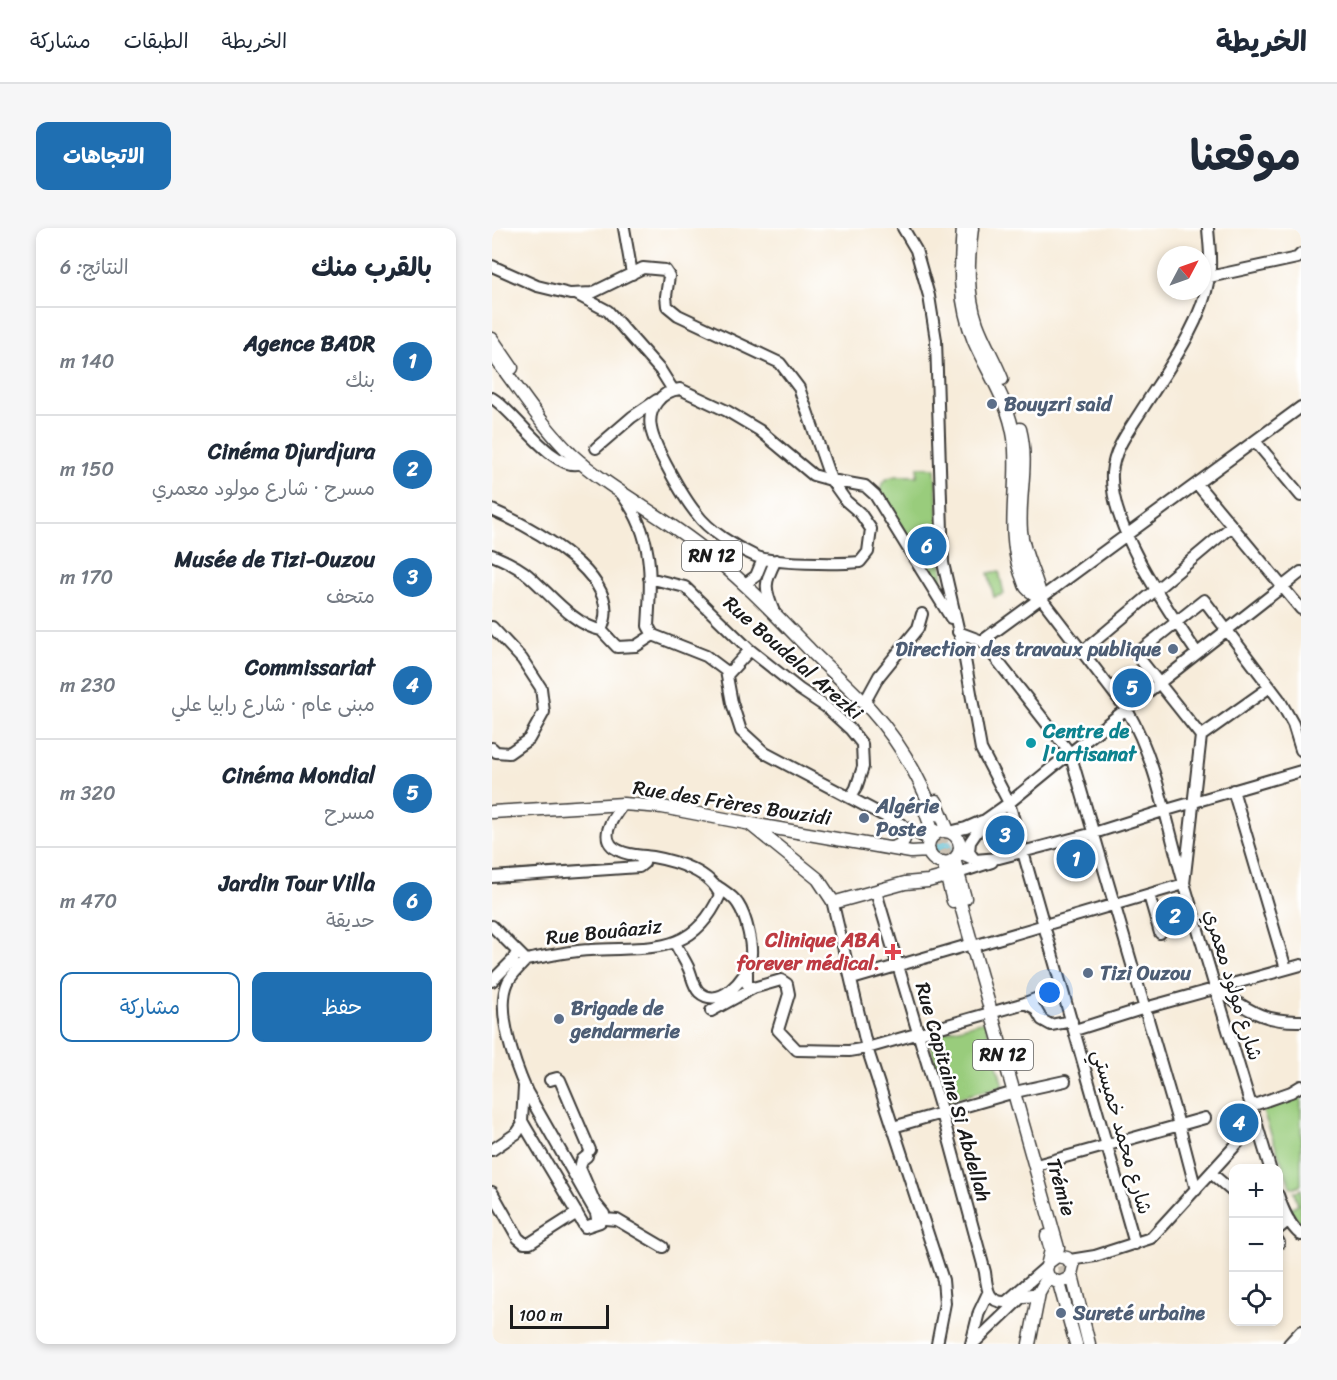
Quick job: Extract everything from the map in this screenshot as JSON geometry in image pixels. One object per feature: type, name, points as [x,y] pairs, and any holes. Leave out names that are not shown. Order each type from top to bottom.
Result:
[{"type":"main road","points":[[963,228],[960,280],[964,309],[975,343],[1002,396],[1014,438],[1016,477],[1013,509],[1014,549],[1026,588],[1041,598]]},
{"type":"main road","points":[[972,228],[968,263],[970,292],[977,324],[1009,393],[1022,434],[1025,476],[1020,508],[1021,529],[1023,546],[1041,598]]},
{"type":"main road","points":[[492,339],[549,422],[553,435]]},
{"type":"main road","name":"RN 12","points":[[492,354],[553,435],[582,463],[696,543],[745,584],[861,696],[902,749],[937,814],[952,831]]},
{"type":"main road","points":[[492,365],[538,423],[553,435]]},
{"type":"main road","points":[[861,696],[862,707],[880,728],[901,759],[921,799],[930,867],[923,881]]},
{"type":"main road","name":"Rue des Frères Bouzidi","points":[[492,812],[623,804],[662,807],[889,848],[928,844]]},
{"type":"main road","points":[[750,824],[821,881],[832,900],[838,902],[952,874]]},
{"type":"main road","points":[[889,848],[904,841],[905,831],[902,825]]},
{"type":"main road","points":[[923,881],[935,874],[949,859],[958,840],[952,831],[939,832],[928,844]]},
{"type":"main road","points":[[928,844],[933,857],[949,859]]},
{"type":"main road","points":[[949,859],[971,946],[971,962],[979,975]]},
{"type":"main road","name":"RN 12","points":[[957,892],[990,1014],[1027,1135],[1036,1150],[1089,1344]]},
{"type":"main road","name":"RN 12","points":[[1027,1135],[1026,1151],[1050,1246],[1054,1276],[1076,1344]]},
{"type":"main road","name":"Trémie","points":[[1027,1135],[1068,1263]]},
{"type":"main road","points":[[1034,1322],[1054,1276],[1057,1256],[1068,1263],[1068,1280],[1054,1276]]},
{"type":"main road","points":[[1029,1344],[1042,1285],[1054,1276]]},
{"type":"main road","name":"RN 12","points":[[1054,1276],[1084,1344]]},
{"type":"main road","points":[[1024,1296],[1032,1295],[1037,1303]]},
{"type":"street","points":[[624,228],[632,274]]},
{"type":"street","points":[[903,228],[916,250],[926,285],[936,340],[943,563],[958,632]]},
{"type":"street","points":[[1208,228],[1208,246]]},
{"type":"street","points":[[1211,277],[1297,258],[1301,254]]},
{"type":"street","points":[[492,266],[537,286],[576,293],[592,293],[643,268],[665,270],[669,276],[667,306],[678,315],[780,363],[799,388],[831,480],[871,529],[868,552],[860,562],[844,564],[776,561],[763,559],[719,534],[692,508],[651,428],[650,414],[659,399]]},
{"type":"street","points":[[576,293],[608,311],[661,371],[673,390]]},
{"type":"street","points":[[1197,653],[1156,590],[1127,534],[1113,491],[1112,474],[1118,447],[1188,334],[1202,300]]},
{"type":"street","points":[[596,448],[632,417],[673,390],[680,389],[727,411],[759,430],[813,476],[865,486],[875,495],[948,611],[958,632],[982,641],[1070,753],[1196,1190]]},
{"type":"street","points":[[493,398],[505,407],[551,454],[570,465],[582,463]]},
{"type":"street","points":[[982,641],[1301,407]]},
{"type":"street","points":[[1255,441],[1301,496]]},
{"type":"street","points":[[1197,484],[1301,609]]},
{"type":"street","points":[[620,491],[631,506],[645,535],[649,578],[648,626],[653,635],[706,656],[728,674],[732,703],[741,731],[765,753],[902,825],[928,844]]},
{"type":"street","points":[[492,510],[550,541],[583,568],[605,601],[606,620],[601,630]]},
{"type":"street","points":[[642,528],[651,518],[657,516]]},
{"type":"street","points":[[1082,652],[1232,526]]},
{"type":"street","points":[[492,555],[526,574],[591,629],[601,630],[617,647],[636,646],[653,635]]},
{"type":"street","points":[[745,584],[756,576],[763,559]]},
{"type":"street","points":[[776,561],[767,576],[766,593],[776,615]]},
{"type":"street","points":[[952,831],[985,820],[1010,804],[1070,753],[1301,572]]},
{"type":"street","name":"Rue Boudelal Arezki","points":[[649,578],[685,587],[750,650],[799,689],[826,707],[850,729],[862,744],[863,767],[850,798]]},
{"type":"street","name":"شارع مولود معمري","points":[[1041,598],[1127,710],[1137,728],[1149,758],[1184,884],[1269,1164]]},
{"type":"street","points":[[852,979],[1114,906],[1184,884],[1201,736],[1136,654],[1204,600],[1287,712],[1301,750]]},
{"type":"street","points":[[861,696],[918,628],[922,614]]},
{"type":"street","points":[[492,627],[522,659],[541,688],[544,712],[529,739],[510,753],[496,752],[492,748]]},
{"type":"street","name":"شارع محمد خميستي","points":[[958,632],[981,749],[1010,804],[1135,1245]]},
{"type":"street","points":[[728,674],[750,650]]},
{"type":"street","points":[[1201,736],[1270,687]]},
{"type":"street","points":[[949,859],[999,858],[1023,852],[1301,771]]},
{"type":"street","points":[[1233,790],[1286,969]]},
{"type":"street","points":[[623,804],[611,819],[607,833],[610,844],[620,851],[663,860],[703,874],[735,900],[744,915],[751,955],[747,984],[753,988]]},
{"type":"street","points":[[975,860],[969,852],[970,842],[985,820]]},
{"type":"street","points":[[492,877],[639,867],[644,863],[636,855]]},
{"type":"street","points":[[952,874],[979,868],[999,858]]},
{"type":"street","name":"Rue Bouâaziz","points":[[521,956],[590,950],[622,950],[675,943],[695,931],[714,909],[720,895],[716,885]]},
{"type":"street","name":"Rue Capitaine Si Abdellah","points":[[876,891],[942,1113],[992,1297]]},
{"type":"street","points":[[1149,895],[1160,933]]},
{"type":"street","points":[[832,900],[867,1048],[943,1280],[945,1303],[938,1344]]},
{"type":"street","points":[[492,926],[521,956]]},
{"type":"street","points":[[675,943],[697,990],[705,996],[717,997],[730,990],[747,972]]},
{"type":"street","points":[[492,981],[513,960],[521,956]]},
{"type":"street","points":[[521,956],[505,994],[505,1016],[511,1048],[524,1086],[566,1162],[596,1213],[602,1219]]},
{"type":"street","points":[[1025,1003],[1035,1008],[1042,1020],[1051,1025],[1073,1026],[1301,965]]},
{"type":"street","points":[[711,1011],[753,988],[781,980],[787,984],[789,994],[778,1030],[797,1050],[849,1052],[990,1014],[1046,995]]},
{"type":"street","points":[[1216,989],[1262,1017],[1283,1022],[1301,1021]]},
{"type":"street","points":[[550,1080],[557,1078],[560,1080],[589,1153],[582,1160],[580,1168],[602,1219]]},
{"type":"street","points":[[893,1127],[1015,1092],[1065,1081]]},
{"type":"street","points":[[524,1086],[524,1124],[585,1227],[602,1219],[614,1219],[663,1247]]},
{"type":"street","points":[[1251,1106],[1291,1092],[1301,1086]]},
{"type":"street","points":[[1040,1164],[1205,1118]]},
{"type":"street","points":[[1068,1263],[1146,1241],[1155,1234],[1256,1123]]},
{"type":"street","points":[[492,1150],[517,1133],[524,1124]]},
{"type":"street","points":[[1211,1173],[1229,1189]]},
{"type":"street","points":[[492,1192],[518,1238],[524,1243],[530,1243],[577,1213]]},
{"type":"street","points":[[1283,1206],[1289,1220],[1301,1235]]},
{"type":"street","points":[[1283,1225],[1289,1220]]},
{"type":"street","points":[[972,1344],[982,1304],[992,1297],[1001,1302],[1007,1301],[1054,1276]]},
{"type":"street","points":[[972,1344],[1024,1296],[1054,1276]]},
{"type":"street","points":[[1289,1344],[1301,1331]]},
{"type":"green space","points":[[918,467],[935,468],[944,598],[880,491],[889,478],[917,476]]},
{"type":"green space","points":[[999,571],[1004,594],[994,597],[988,573]]},
{"type":"green space","points":[[985,1021],[1003,1086],[945,1101],[928,1036]]},
{"type":"green space","points":[[1301,1092],[1301,1185],[1291,1188],[1261,1107]]},
{"type":"green space","points":[[1301,1189],[1301,1225],[1289,1209],[1298,1204],[1294,1192]]},
{"type":"water","points":[[944,838],[950,841],[953,847],[950,853],[944,856],[938,853],[935,847],[938,841]]},
{"type":"tunnel","points":[[934,815],[951,873]]},
{"type":"tunnel","points":[[1058,1248],[1069,1289]]},
{"type":"place","name":"Bouyzri said","points":[[992,404]]},
{"type":"place","name":"Jardin Tour Villa","points":[[927,546]]},
{"type":"place","name":"Direction des travaux publique","points":[[1173,649]]},
{"type":"place","name":"Cinéma Mondial","points":[[1132,688]]},
{"type":"place","name":"Centre de l'artisanat","points":[[1031,743]]},
{"type":"place","name":"Algérie Poste","points":[[864,818]]},
{"type":"place","name":"Musée de Tizi-Ouzou","points":[[1005,835]]},
{"type":"place","name":"Agence BADR","points":[[1076,859]]},
{"type":"place","name":"Cinéma Djurdjura","points":[[1175,916]]},
{"type":"place","name":"Clinique ABA forever médical.","points":[[893,952]]},
{"type":"place","name":"Tizi Ouzou","points":[[1088,973]]},
{"type":"place","name":"Brigade de gendarmerie","points":[[559,1019]]},
{"type":"place","name":"Commissariat","points":[[1239,1123]]},
{"type":"place","name":"Sureté urbaine","points":[[1061,1313]]}]
